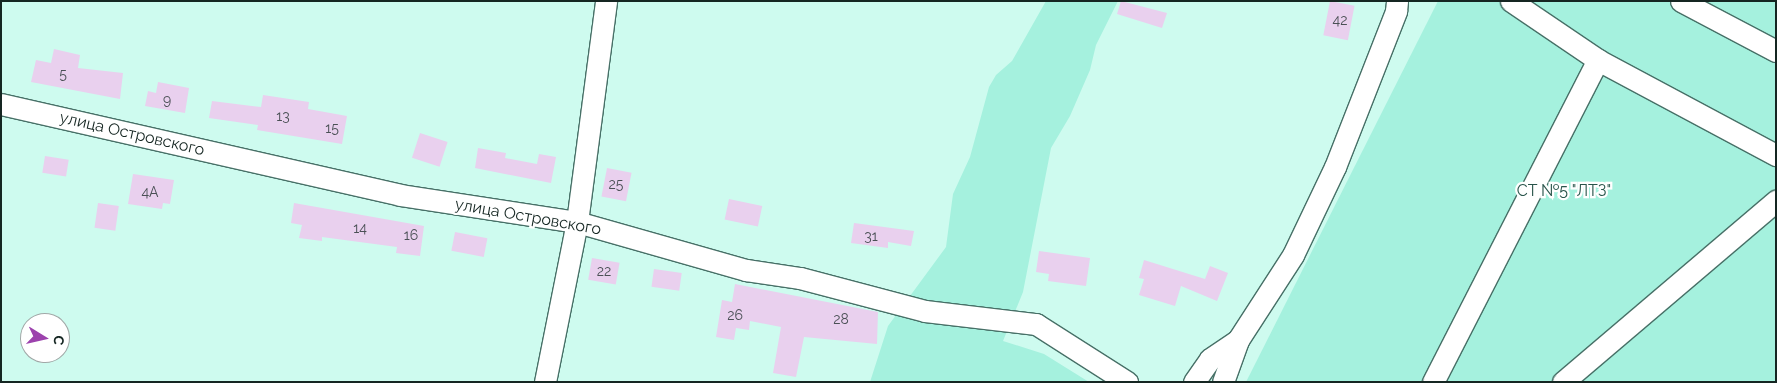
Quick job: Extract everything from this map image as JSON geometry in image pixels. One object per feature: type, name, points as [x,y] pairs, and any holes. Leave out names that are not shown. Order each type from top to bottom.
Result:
[{"type":"street","points":[[545,382],[577,222],[606,1]]},
{"type":"street","points":[[1222,382],[1238,340],[1293,254],[1335,167],[1397,1]]},
{"type":"street","points":[[1511,1],[1598,60],[1776,156]]},
{"type":"street","points":[[1681,1],[1776,51]]},
{"type":"street","points":[[1433,382],[1598,60]]},
{"type":"street","name":"улица Островского","points":[[1,104],[400,195],[577,222],[746,270],[800,278],[925,311],[1036,324],[1127,382]]},
{"type":"street","points":[[1563,382],[1776,201]]},
{"type":"street","points":[[1194,382],[1210,359],[1238,340]]},
{"type":"green space","points":[[1046,1],[1118,1],[1096,45],[1090,70],[1070,116],[1051,148],[1023,292],[1003,341],[1044,354],[1089,382],[870,382],[888,326],[946,247],[953,194],[970,157],[989,87],[996,75],[1012,61]]},
{"type":"green space","name":"СТ №5 \"ЛТЗ\"","points":[[1438,1],[1776,1],[1776,382],[1246,382]]},
{"type":"building","points":[[1121,1],[1167,13],[1162,28],[1117,14]]},
{"type":"building","points":[[1330,1],[1355,6],[1348,40],[1323,35]]},
{"type":"building","points":[[54,49],[80,55],[78,68],[123,73],[120,99],[31,82],[36,60],[51,63]]},
{"type":"building","points":[[158,82],[189,88],[185,113],[145,106],[148,91],[156,93]]},
{"type":"building","points":[[263,95],[309,102],[308,109],[347,116],[342,144],[257,130],[258,125],[209,118],[212,101],[261,107]]},
{"type":"building","points":[[420,133],[448,142],[440,167],[412,158]]},
{"type":"building","points":[[478,148],[506,153],[505,158],[537,164],[539,154],[556,157],[551,183],[475,168]]},
{"type":"building","points":[[45,156],[69,160],[66,177],[42,173]]},
{"type":"building","points":[[607,168],[632,173],[626,201],[601,196]]},
{"type":"building","points":[[133,174],[174,180],[170,204],[163,203],[162,209],[128,204]]},
{"type":"building","points":[[729,199],[762,206],[758,227],[725,220]]},
{"type":"building","points":[[98,203],[119,206],[115,231],[95,228]]},
{"type":"building","points":[[294,203],[424,226],[420,256],[396,253],[397,247],[322,237],[322,241],[299,238],[302,225],[291,223]]},
{"type":"building","points":[[854,223],[914,231],[911,246],[888,242],[888,248],[851,243]]},
{"type":"building","points":[[455,232],[487,238],[484,257],[451,251]]},
{"type":"building","points":[[1039,251],[1090,258],[1086,286],[1048,281],[1049,274],[1036,272]]},
{"type":"building","points":[[592,258],[620,263],[616,285],[588,280]]},
{"type":"building","points":[[1144,260],[1205,279],[1210,266],[1228,273],[1217,301],[1181,286],[1175,306],[1139,295],[1144,279],[1139,278]]},
{"type":"building","points":[[654,269],[682,273],[679,291],[651,287]]},
{"type":"building","points":[[735,284],[878,312],[877,344],[804,337],[796,377],[773,373],[781,327],[750,321],[749,330],[736,328],[734,340],[716,337],[722,300],[732,302]]}]
